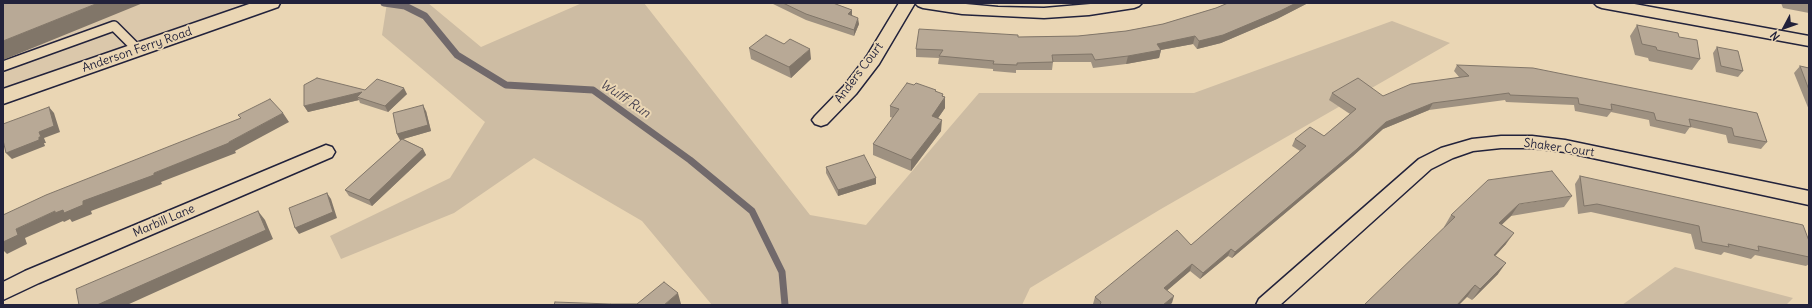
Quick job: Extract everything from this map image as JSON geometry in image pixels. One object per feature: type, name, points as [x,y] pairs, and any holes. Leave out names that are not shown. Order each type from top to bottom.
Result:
[{"type":"street","name":"Anderson Ferry Road","points":[[3,97],[271,3]]},
{"type":"street","name":"Anders Court","points":[[821,120],[850,90],[873,60],[907,3]]},
{"type":"street","points":[[923,3],[998,12],[1044,13],[1089,10],[1134,3]]},
{"type":"street","points":[[1602,3],[1809,41]]},
{"type":"street","name":"Shaker Court","points":[[1266,305],[1425,164],[1447,153],[1472,145],[1501,142],[1532,142],[1565,146],[1809,198]]},
{"type":"street","name":"Marbill Lane","points":[[3,292],[32,277],[326,152]]},
{"type":"lane","points":[[3,66],[114,26],[138,50]]},
{"type":"shaded area","points":[[3,3],[271,3],[3,97]]},
{"type":"shaded area","points":[[387,3],[428,3],[481,47],[582,3],[644,3],[810,215],[866,225],[979,93],[1194,93],[1392,21],[1450,43],[1161,209],[1030,288],[1022,305],[712,305],[642,221],[534,158],[454,213],[341,259],[330,236],[450,178],[485,122],[382,35]]},
{"type":"shaded area","points":[[1675,267],[1793,298],[1786,305],[1622,305]]},
{"type":"building","points":[[3,3],[98,3],[3,41]]},
{"type":"building","points":[[783,3],[833,3],[852,10],[848,14],[858,18],[854,30],[806,14]]},
{"type":"building","points":[[1228,3],[1296,3],[1223,35],[1199,41],[1195,36],[1157,44],[1161,50],[1095,60],[1092,54],[1052,55],[1053,62],[1017,63],[1017,65],[993,64],[994,61],[939,56],[943,50],[916,49],[919,29],[1018,35],[1018,37],[1078,36],[1126,31],[1163,24]]},
{"type":"building","points":[[1637,25],[1678,33],[1679,37],[1697,40],[1700,59],[1657,50],[1656,47],[1642,44]]},
{"type":"building","points":[[766,35],[784,44],[790,39],[810,49],[789,67],[749,48]]},
{"type":"building","points":[[1717,47],[1738,51],[1743,71],[1721,66]]},
{"type":"building","points":[[1457,65],[1533,68],[1757,113],[1767,142],[1734,136],[1732,128],[1689,119],[1691,127],[1656,120],[1654,113],[1611,104],[1612,110],[1579,104],[1578,98],[1510,95],[1509,93],[1433,103],[1386,122],[1357,149],[1235,252],[1231,249],[1203,273],[1192,264],[1164,288],[1174,296],[1163,305],[1100,305],[1101,302],[1095,297],[1177,230],[1191,245],[1306,146],[1295,139],[1310,127],[1324,136],[1356,109],[1332,93],[1358,78],[1383,96],[1411,84],[1469,76]]},
{"type":"building","points":[[1800,66],[1809,68],[1809,90]]},
{"type":"building","points":[[317,78],[365,90],[377,79],[404,88],[385,106],[357,97],[362,92],[304,106],[304,85]]},
{"type":"building","points":[[907,83],[914,85],[916,83],[936,90],[935,91],[943,94],[942,96],[945,97],[932,116],[942,120],[911,160],[873,144],[899,109],[890,106]]},
{"type":"building","points":[[270,99],[283,113],[229,143],[154,173],[154,175],[83,201],[83,205],[64,213],[63,210],[55,213],[55,211],[16,229],[18,235],[3,242],[3,215],[46,195],[241,118],[238,115]]},
{"type":"building","points":[[423,105],[428,125],[397,134],[393,113]]},
{"type":"building","points":[[49,107],[54,126],[39,132],[41,137],[39,137],[39,140],[6,153],[3,140],[3,124]]},
{"type":"building","points":[[402,139],[423,149],[369,200],[345,190]]},
{"type":"building","points":[[864,155],[876,178],[838,190],[826,167]]},
{"type":"building","points":[[1552,171],[1572,196],[1519,204],[1499,223],[1514,233],[1494,255],[1506,263],[1480,289],[1475,285],[1457,305],[1364,305],[1455,217],[1451,215],[1488,180]]},
{"type":"building","points":[[1580,176],[1803,225],[1809,241],[1809,257],[1758,246],[1759,251],[1728,244],[1729,247],[1702,242],[1699,226],[1597,204],[1584,206]]},
{"type":"building","points":[[327,193],[333,212],[295,228],[289,208]]},
{"type":"building","points":[[258,211],[266,230],[97,305],[79,305],[76,289]]},
{"type":"building","points":[[664,282],[678,293],[664,305],[610,304],[637,304]]},
{"type":"building","points":[[555,302],[610,304],[554,305]]},
{"type":"waterway","name":"Wulff Run","points":[[384,3],[405,6],[425,16],[457,55],[506,85],[593,90],[690,160],[752,211],[782,272],[785,305]]}]
